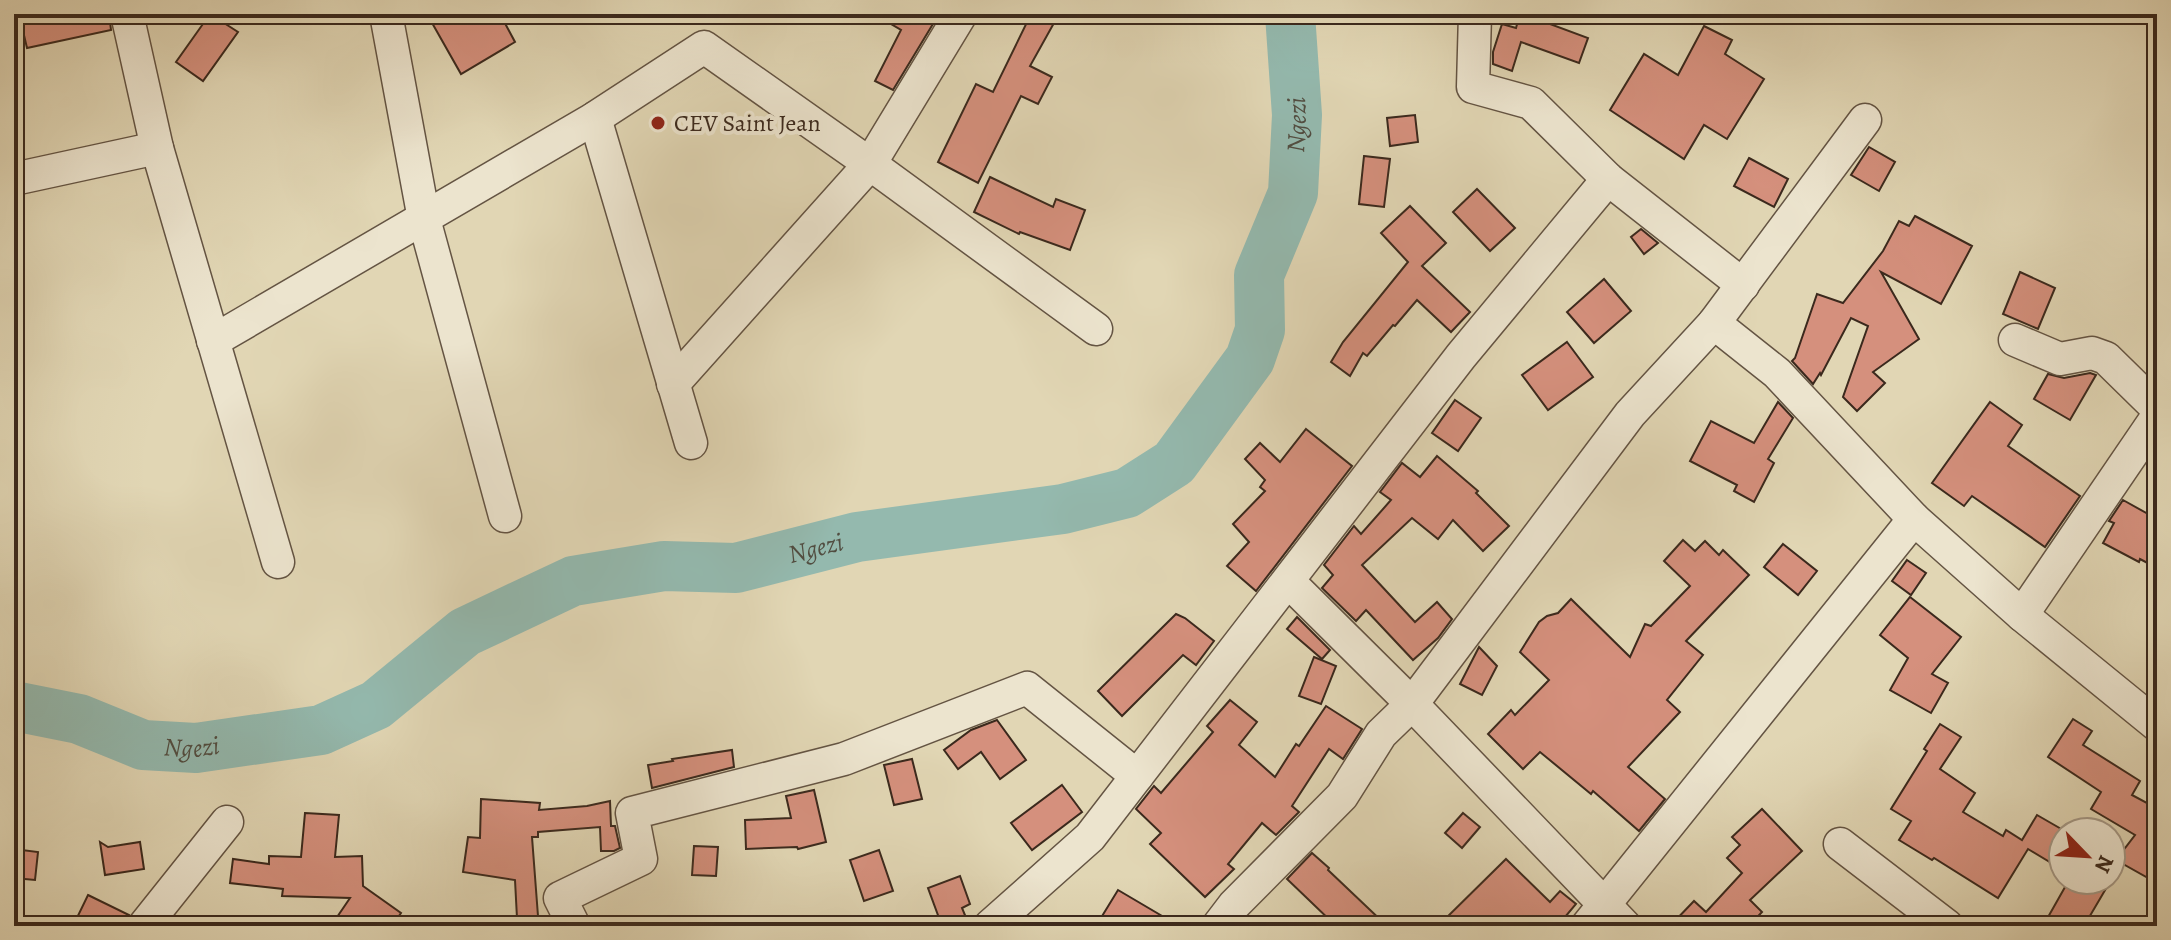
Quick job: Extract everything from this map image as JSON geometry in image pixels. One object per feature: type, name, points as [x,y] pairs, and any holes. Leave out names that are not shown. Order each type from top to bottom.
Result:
[{"type":"street","points":[[127,14],[157,148],[278,562]]},
{"type":"street","points":[[386,14],[424,219],[505,516]]},
{"type":"street","points":[[673,384],[870,164],[961,14]]},
{"type":"street","points":[[1475,14],[1473,87],[1531,103],[1608,179],[1743,285]]},
{"type":"street","points":[[213,341],[595,118],[704,47],[1096,329]]},
{"type":"street","points":[[595,118],[691,443]]},
{"type":"street","points":[[1218,926],[1234,905],[1342,796],[1381,734],[1412,704],[1630,414],[1714,323],[1865,120]]},
{"type":"street","points":[[14,179],[157,148]]},
{"type":"street","points":[[990,926],[1090,837],[1461,356],[1608,179]]},
{"type":"street","points":[[1714,323],[1777,373],[1914,519],[2022,615],[2157,725]]},
{"type":"street","points":[[2015,340],[2060,359],[2092,353],[2106,358],[2157,408]]},
{"type":"street","points":[[2022,615],[2157,417]]},
{"type":"street","points":[[1289,582],[1412,704],[1605,918],[1914,519]]},
{"type":"street","points":[[574,926],[560,898],[641,859],[632,813],[844,759],[1027,688],[1137,776]]},
{"type":"street","points":[[144,926],[227,822]]},
{"type":"street","points":[[1840,844],[1947,926]]},
{"type":"building","points":[[19,14],[109,14],[111,30],[27,48]]},
{"type":"building","points":[[210,14],[238,32],[203,81],[176,62]]},
{"type":"building","points":[[427,14],[500,14],[515,42],[461,74]]},
{"type":"building","points":[[874,14],[939,14],[893,90],[875,81],[901,30]]},
{"type":"building","points":[[1031,14],[1059,14],[1030,66],[1052,77],[1038,104],[1021,96],[978,183],[938,162],[976,84],[993,92]]},
{"type":"building","points":[[1519,17],[1542,21],[1588,38],[1579,63],[1521,42],[1512,71],[1493,64],[1493,52],[1502,24],[1516,28]]},
{"type":"building","points":[[1704,26],[1732,40],[1725,54],[1764,79],[1727,139],[1704,125],[1684,159],[1610,110],[1644,54],[1678,75]]},
{"type":"building","points":[[1415,115],[1418,142],[1390,146],[1387,118]]},
{"type":"building","points":[[1869,147],[1895,162],[1879,191],[1851,175]]},
{"type":"building","points":[[1364,156],[1390,159],[1384,207],[1359,204]]},
{"type":"building","points":[[1749,158],[1788,179],[1774,207],[1734,186]]},
{"type":"building","points":[[990,177],[1053,207],[1056,199],[1085,210],[1070,250],[1019,234],[974,212]]},
{"type":"building","points":[[1477,189],[1515,228],[1490,251],[1453,212]]},
{"type":"building","points":[[1410,206],[1446,243],[1422,266],[1470,312],[1451,332],[1417,300],[1367,356],[1363,353],[1350,376],[1331,362],[1343,342],[1408,262],[1381,233]]},
{"type":"building","points":[[1915,216],[1972,246],[1941,304],[1881,272],[1919,339],[1873,372],[1885,383],[1857,411],[1843,397],[1868,326],[1851,318],[1821,375],[1813,384],[1792,361],[1817,294],[1843,303],[1883,251],[1899,221],[1909,226]]},
{"type":"building","points":[[1641,229],[1658,243],[1644,254],[1631,237]]},
{"type":"building","points":[[2020,272],[2055,288],[2038,329],[2003,314]]},
{"type":"building","points":[[1604,279],[1631,311],[1594,343],[1567,312]]},
{"type":"building","points":[[1567,342],[1593,377],[1548,410],[1522,375]]},
{"type":"building","points":[[2090,373],[2096,375],[2070,420],[2034,399],[2048,374],[2064,378]]},
{"type":"building","points":[[1455,400],[1481,418],[1458,451],[1432,433]]},
{"type":"building","points":[[1778,402],[1793,418],[1768,459],[1774,463],[1754,502],[1734,491],[1737,485],[1690,461],[1711,421],[1754,443]]},
{"type":"building","points":[[1990,402],[2022,425],[2008,446],[2080,496],[2045,547],[1972,496],[1964,506],[1932,483]]},
{"type":"building","points":[[1306,429],[1352,466],[1256,591],[1227,566],[1249,542],[1233,524],[1265,491],[1260,487],[1265,480],[1245,459],[1260,443],[1280,462]]},
{"type":"building","points":[[1437,456],[1478,491],[1476,493],[1509,526],[1483,551],[1453,520],[1438,539],[1412,518],[1362,565],[1415,622],[1437,602],[1452,619],[1438,638],[1413,660],[1366,610],[1356,621],[1322,588],[1333,575],[1324,565],[1354,526],[1361,534],[1391,500],[1380,492],[1402,463],[1420,477]]},
{"type":"building","points":[[2123,500],[2157,519],[2157,568],[2103,543],[2114,523],[2109,521]]},
{"type":"building","points":[[1683,540],[1695,551],[1705,541],[1719,555],[1723,550],[1749,575],[1686,641],[1703,655],[1667,700],[1680,712],[1628,767],[1665,799],[1639,831],[1593,791],[1591,794],[1540,752],[1523,769],[1488,734],[1511,710],[1515,715],[1549,680],[1520,652],[1539,622],[1558,613],[1571,599],[1630,657],[1645,624],[1651,626],[1690,586],[1664,561]]},
{"type":"building","points":[[1783,544],[1817,571],[1798,595],[1764,567]]},
{"type":"building","points":[[1907,560],[1926,573],[1911,595],[1892,581]]},
{"type":"building","points":[[1910,597],[1961,637],[1932,674],[1948,683],[1931,713],[1890,690],[1908,658],[1880,635]]},
{"type":"building","points":[[1176,614],[1214,641],[1196,665],[1183,655],[1122,716],[1098,691]]},
{"type":"building","points":[[1297,617],[1330,650],[1322,659],[1287,629]]},
{"type":"building","points":[[1479,647],[1497,666],[1482,695],[1460,684]]},
{"type":"building","points":[[1314,657],[1336,666],[1321,704],[1299,696]]},
{"type":"building","points":[[1230,700],[1257,722],[1239,745],[1275,777],[1326,706],[1362,729],[1343,759],[1329,749],[1292,806],[1299,812],[1276,835],[1262,823],[1228,864],[1234,869],[1205,897],[1150,844],[1161,833],[1136,809],[1154,786],[1161,793],[1213,732],[1207,726]]},
{"type":"building","points":[[2073,719],[2092,731],[2083,745],[2140,781],[2132,795],[2157,806],[2157,883],[2127,866],[2127,846],[2135,835],[2127,830],[2127,816],[2103,816],[2091,809],[2101,792],[2048,757]]},
{"type":"building","points":[[997,720],[1026,760],[1000,779],[981,752],[958,769],[944,750],[971,730]]},
{"type":"building","points":[[1940,724],[1961,737],[1940,769],[1975,793],[1963,812],[2003,836],[2006,830],[2022,840],[2037,815],[2047,821],[2047,860],[2028,849],[1998,898],[1899,840],[1911,821],[1891,809],[1927,751],[1924,749]]},
{"type":"building","points":[[732,750],[734,767],[652,788],[648,765]]},
{"type":"building","points":[[912,759],[922,799],[894,805],[884,765]]},
{"type":"building","points":[[1062,785],[1082,812],[1032,850],[1011,823]]},
{"type":"building","points":[[814,790],[826,842],[798,849],[746,849],[745,820],[791,818],[786,796]]},
{"type":"building","points":[[481,799],[540,803],[539,810],[610,801],[611,826],[615,826],[620,848],[601,851],[600,827],[538,832],[538,837],[532,837],[538,916],[517,918],[515,880],[463,872],[468,837],[480,838]]},
{"type":"building","points":[[1762,809],[1802,851],[1750,900],[1762,912],[1749,926],[1670,926],[1694,901],[1706,912],[1742,873],[1727,858],[1740,845],[1732,837]]},
{"type":"building","points":[[305,813],[339,815],[335,857],[362,856],[363,886],[401,913],[392,926],[331,926],[350,898],[282,896],[283,889],[230,883],[233,859],[269,864],[269,856],[301,857]]},
{"type":"building","points":[[1463,813],[1480,827],[1462,848],[1445,833]]},
{"type":"building","points":[[100,842],[108,847],[140,842],[144,869],[105,875]]},
{"type":"building","points":[[694,846],[718,847],[716,876],[692,875]]},
{"type":"building","points":[[14,849],[38,852],[35,880],[14,878]]},
{"type":"building","points":[[879,850],[893,891],[864,901],[850,860]]},
{"type":"building","points":[[1312,853],[1387,926],[1336,926],[1287,879]]},
{"type":"building","points":[[1506,859],[1550,902],[1560,891],[1576,904],[1565,917],[1569,921],[1568,926],[1438,926]]},
{"type":"building","points":[[960,876],[970,904],[962,908],[967,920],[942,926],[928,888]]},
{"type":"building","points":[[1118,890],[1179,926],[1096,926]]},
{"type":"building","points":[[88,895],[129,915],[125,926],[73,926]]},
{"type":"building","points":[[2060,896],[2102,896],[2084,926],[2043,926]]},
{"type":"waterway","name":"Ngezi","points":[[14,706],[79,719],[143,745],[196,748],[321,730],[376,705],[465,632],[573,581],[664,566],[736,568],[857,537],[1063,509],[1127,493],[1174,463],[1250,359],[1260,330],[1259,275],[1293,193],[1297,115],[1290,14]]},
{"type":"place","name":"CEV Saint Jean","points":[[658,123]]}]
